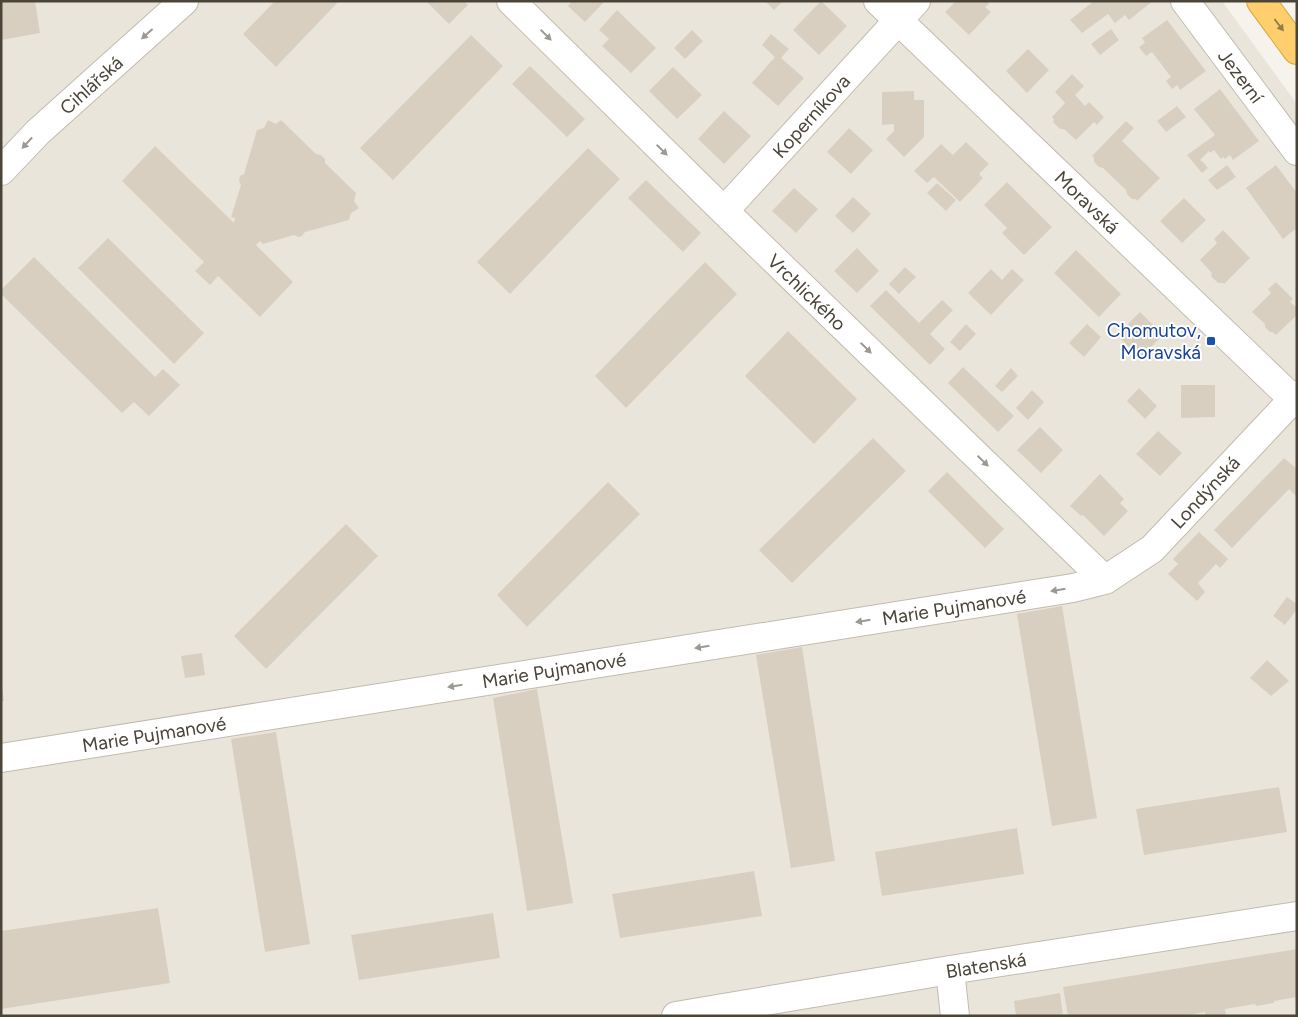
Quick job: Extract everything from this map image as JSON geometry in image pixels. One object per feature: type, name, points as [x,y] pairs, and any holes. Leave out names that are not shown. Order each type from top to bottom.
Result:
[{"type":"highway","points":[[1261,1],[1297,50]]},
{"type":"street","name":"Cihlářská","points":[[1,171],[38,132],[184,1]]},
{"type":"street","name":"Vrchlického","points":[[511,1],[724,211],[1105,580]]},
{"type":"street","name":"Moravská","points":[[878,1],[1295,399]]},
{"type":"street","name":"Koperníkova","points":[[724,211],[916,1]]},
{"type":"street","name":"Jezerní","points":[[1185,1],[1297,151]]},
{"type":"street","name":"Londýnská","points":[[1105,580],[1152,548],[1295,399]]},
{"type":"street","name":"Marie Pujmanové","points":[[1,758],[1064,590],[1105,580]]},
{"type":"street","name":"Blatenská","points":[[676,1016],[950,970],[1297,916]]},
{"type":"street","points":[[950,970],[955,1016]]},
{"type":"shaded area","points":[[1,1],[1222,1],[1297,104],[1297,1016],[1,1016]]},
{"type":"building","points":[[1,1],[35,1],[40,33],[1,40]]},
{"type":"building","points":[[275,1],[339,1],[276,67],[243,34]]},
{"type":"building","points":[[426,1],[463,1],[468,5],[449,24]]},
{"type":"building","points":[[572,1],[605,1],[585,22],[568,6]]},
{"type":"building","points":[[765,1],[783,1],[774,10]]},
{"type":"building","points":[[821,1],[847,26],[819,55],[793,30]]},
{"type":"building","points":[[956,1],[987,1],[989,4],[985,7],[991,12],[969,35],[945,12]]},
{"type":"building","points":[[1094,1],[1153,1],[1129,20],[1125,15],[1115,23],[1108,14],[1082,33],[1070,20]]},
{"type":"building","points":[[617,10],[656,48],[631,73],[602,46],[609,39],[599,30]]},
{"type":"building","points":[[1167,20],[1206,71],[1180,90],[1177,85],[1172,89],[1166,81],[1171,77],[1152,52],[1146,56],[1139,47],[1145,43],[1142,38]]},
{"type":"building","points":[[1111,29],[1119,40],[1100,55],[1091,44]]},
{"type":"building","points":[[692,30],[703,41],[685,59],[674,48]]},
{"type":"building","points":[[771,34],[789,49],[781,58],[804,78],[778,106],[752,83],[775,57],[762,45]]},
{"type":"building","points":[[471,35],[503,66],[393,180],[360,148]]},
{"type":"building","points":[[1028,49],[1049,70],[1027,93],[1006,71]]},
{"type":"building","points":[[530,66],[585,119],[567,137],[512,84]]},
{"type":"building","points":[[673,67],[702,95],[677,119],[649,91]]},
{"type":"building","points":[[1072,74],[1084,86],[1075,95],[1085,106],[1089,102],[1104,117],[1097,125],[1094,122],[1076,140],[1064,129],[1060,129],[1053,122],[1054,119],[1052,117],[1065,103],[1055,92]]},
{"type":"building","points":[[1220,89],[1259,141],[1233,160],[1230,155],[1225,159],[1223,157],[1221,159],[1214,150],[1210,153],[1209,151],[1200,160],[1208,168],[1202,173],[1187,155],[1215,135],[1194,109]]},
{"type":"building","points":[[914,91],[914,100],[924,100],[924,137],[904,157],[886,139],[894,131],[894,124],[882,125],[882,92]]},
{"type":"building","points":[[1177,106],[1186,117],[1166,132],[1157,121]]},
{"type":"building","points":[[724,111],[751,136],[724,164],[698,139]]},
{"type":"building","points":[[268,120],[276,124],[281,120],[316,154],[321,155],[325,159],[325,163],[356,193],[354,201],[359,208],[351,213],[349,220],[305,232],[302,236],[294,235],[263,244],[260,241],[256,245],[293,282],[260,317],[218,276],[210,285],[195,271],[204,262],[122,181],[155,146],[234,223],[235,218],[231,217],[241,185],[239,181],[240,176],[244,174],[257,130],[264,128]]},
{"type":"building","points":[[1126,121],[1134,128],[1122,141],[1160,178],[1137,201],[1132,199],[1126,190],[1094,162],[1092,156]]},
{"type":"building","points":[[849,128],[873,150],[851,174],[827,152]]},
{"type":"building","points":[[966,142],[989,164],[979,174],[983,178],[960,202],[934,177],[927,183],[914,171],[941,144],[953,155]]},
{"type":"building","points":[[588,148],[620,179],[510,294],[477,262]]},
{"type":"building","points":[[1227,165],[1236,177],[1217,190],[1208,180]]},
{"type":"building","points":[[1276,165],[1297,193],[1297,228],[1283,239],[1246,188]]},
{"type":"building","points":[[646,180],[701,233],[683,252],[628,198]]},
{"type":"building","points":[[1007,182],[1052,227],[1024,255],[1002,233],[1007,228],[984,205]]},
{"type":"building","points":[[937,183],[956,200],[946,211],[927,193]]},
{"type":"building","points":[[794,188],[818,209],[796,233],[772,211]]},
{"type":"building","points":[[853,197],[871,214],[853,233],[835,216]]},
{"type":"building","points":[[1184,198],[1206,220],[1182,243],[1160,221]]},
{"type":"building","points":[[1223,230],[1250,258],[1224,284],[1218,283],[1211,276],[1212,273],[1200,260],[1217,243],[1214,239]]},
{"type":"building","points":[[108,238],[204,333],[174,364],[78,268]]},
{"type":"building","points":[[857,248],[879,271],[857,293],[834,271]]},
{"type":"building","points":[[1076,250],[1121,294],[1099,317],[1054,273]]},
{"type":"building","points":[[34,257],[155,377],[163,369],[180,385],[149,416],[134,402],[122,413],[1,294],[1,290]]},
{"type":"building","points":[[705,262],[737,294],[626,408],[595,376]]},
{"type":"building","points":[[905,267],[916,277],[899,294],[889,284]]},
{"type":"building","points":[[991,269],[1002,280],[1012,269],[1024,280],[991,315],[968,293]]},
{"type":"building","points":[[1276,282],[1293,299],[1290,302],[1297,308],[1297,315],[1276,335],[1270,332],[1265,327],[1265,324],[1252,312],[1271,293],[1268,289]]},
{"type":"building","points":[[886,290],[919,323],[942,300],[953,310],[930,334],[945,349],[930,365],[870,306]]},
{"type":"building","points":[[1140,312],[1163,335],[1140,358],[1117,335]]},
{"type":"building","points":[[966,324],[976,334],[960,351],[950,342]]},
{"type":"building","points":[[1087,324],[1101,337],[1084,357],[1069,343]]},
{"type":"building","points":[[788,331],[857,399],[814,444],[745,376]]},
{"type":"building","points":[[963,367],[1014,416],[998,432],[948,383]]},
{"type":"building","points":[[1011,368],[1018,376],[1002,392],[995,386]]},
{"type":"building","points":[[1181,385],[1215,385],[1215,417],[1181,418]]},
{"type":"building","points":[[1139,388],[1157,406],[1145,419],[1127,401]]},
{"type":"building","points":[[1032,390],[1044,402],[1028,420],[1016,408]]},
{"type":"building","points":[[1040,427],[1063,450],[1041,473],[1017,450]]},
{"type":"building","points":[[1158,431],[1182,453],[1160,476],[1136,454]]},
{"type":"building","points":[[873,438],[906,471],[792,583],[759,550]]},
{"type":"building","points":[[1284,458],[1297,469],[1297,497],[1289,489],[1232,548],[1214,530]]},
{"type":"building","points":[[947,472],[1004,529],[985,548],[928,491]]},
{"type":"building","points":[[1100,474],[1124,499],[1120,503],[1128,511],[1104,536],[1083,515],[1081,516],[1070,506]]},
{"type":"building","points":[[608,482],[640,514],[527,627],[497,595]]},
{"type":"building","points":[[346,524],[378,556],[266,669],[234,636]]},
{"type":"building","points":[[1199,532],[1228,559],[1220,568],[1216,564],[1198,583],[1205,592],[1197,601],[1168,574],[1178,564],[1173,559]]},
{"type":"building","points":[[1287,597],[1297,604],[1297,609],[1285,625],[1273,616]]},
{"type":"building","points":[[1062,606],[1097,818],[1052,826],[1017,614]]},
{"type":"building","points":[[802,647],[835,861],[791,868],[756,655]]},
{"type":"building","points":[[202,653],[205,675],[185,678],[181,656]]},
{"type":"building","points":[[1267,660],[1289,681],[1271,696],[1250,678]]},
{"type":"building","points":[[2,688],[4,701],[1,701]]},
{"type":"building","points":[[537,689],[573,903],[527,911],[493,698]]},
{"type":"building","points":[[276,732],[310,944],[265,952],[231,739]]},
{"type":"building","points":[[1279,787],[1287,832],[1144,855],[1136,809]]},
{"type":"building","points":[[1017,828],[1024,874],[882,896],[875,852]]},
{"type":"building","points":[[754,871],[762,916],[620,938],[612,894]]},
{"type":"building","points":[[158,908],[170,983],[1,1009],[1,931]]},
{"type":"building","points":[[493,913],[500,958],[359,980],[351,935]]},
{"type":"building","points":[[1297,949],[1297,997],[1256,1006],[1255,1004],[1225,1009],[1226,1016],[1205,1016],[1205,1012],[1183,1016],[1068,1016],[1063,987]]},
{"type":"building","points":[[1060,993],[1063,1016],[1016,1016],[1014,1001]]},
{"type":"place","name":"Chomutov, Moravská","points":[[1211,341]]}]
